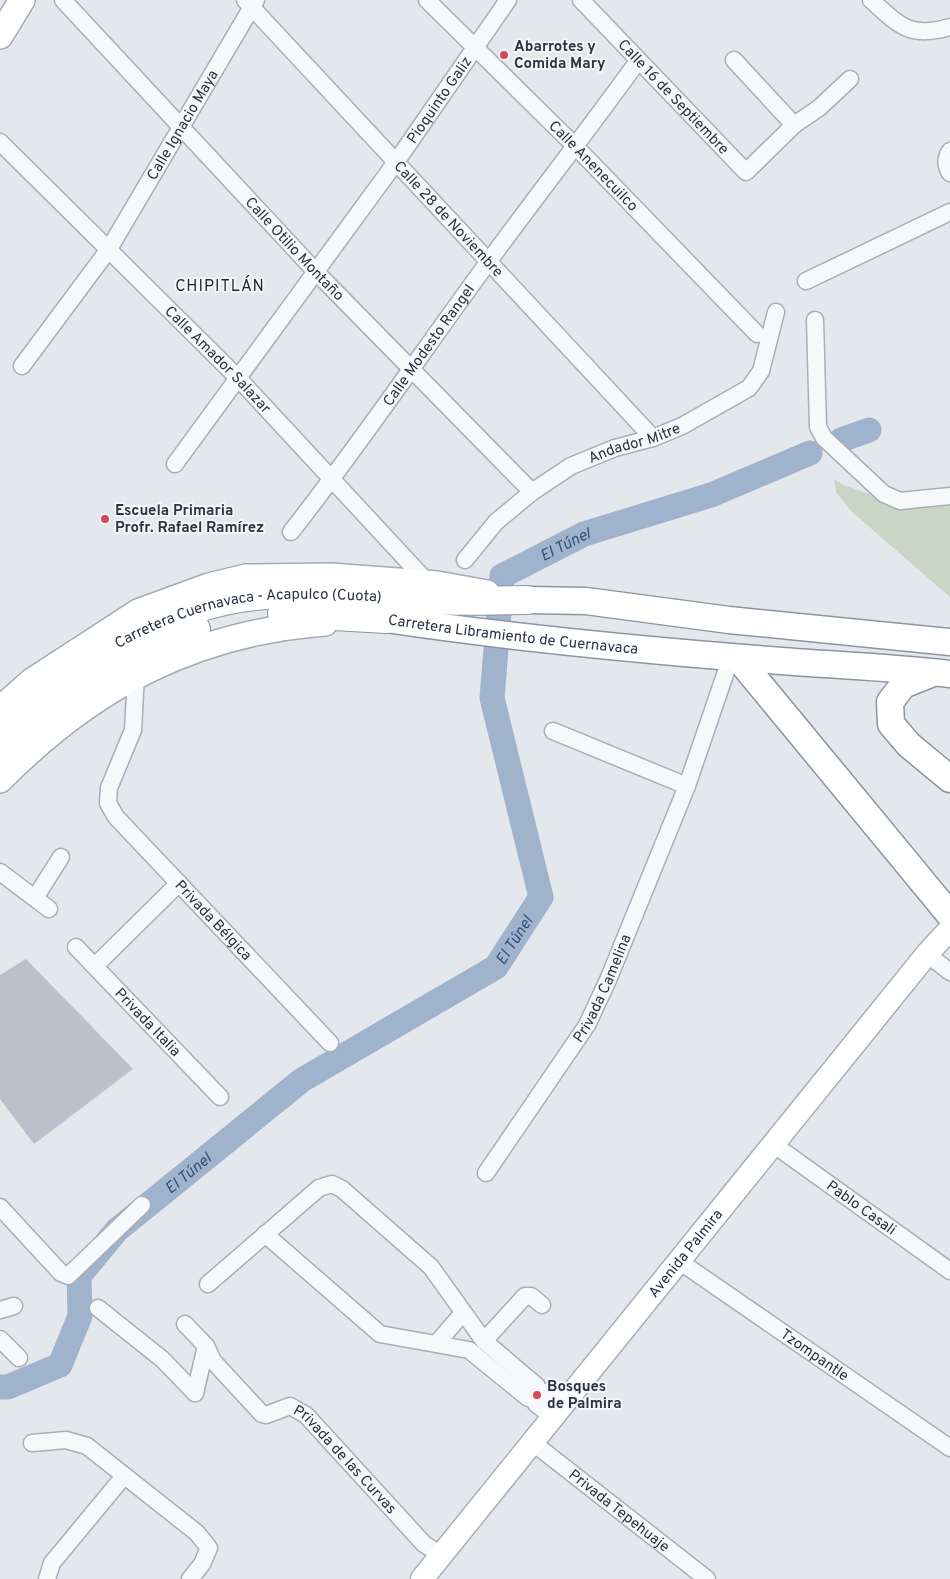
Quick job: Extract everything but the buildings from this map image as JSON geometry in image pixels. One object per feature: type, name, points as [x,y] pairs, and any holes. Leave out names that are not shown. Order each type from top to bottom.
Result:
[{"type":"highway","name":"Carretera Cuernavaca - Acapulco (Cuota)","points":[[0,733],[45,690],[80,666],[147,628],[198,610],[254,596],[435,589],[527,600]]},
{"type":"highway","points":[[527,600],[586,601],[701,616],[950,642]]},
{"type":"highway","name":"Carretera Cuernavaca - Acapulco (Cuota)","points":[[0,756],[54,708],[92,681],[133,656],[194,630],[231,618],[278,613],[386,619]]},
{"type":"highway","name":"Carretera Libramiento de Cuernavaca","points":[[386,619],[443,627],[734,658],[942,673]]},
{"type":"highway","points":[[734,658],[950,915]]},
{"type":"highway","points":[[942,673],[903,685],[890,702],[891,724],[909,745],[950,779]]},
{"type":"main road","points":[[0,36],[22,0]]},
{"type":"main road","points":[[0,709],[32,680],[138,612],[209,586],[246,577],[331,576],[435,589]]},
{"type":"main road","name":"Carretera Libramiento de Cuernavaca","points":[[0,780],[36,746],[101,696],[136,675],[197,648],[260,631],[322,623],[386,619]]},
{"type":"main road","name":"Avenida Palmira","points":[[422,1579],[532,1442],[544,1400],[679,1261],[927,954],[950,929]]},
{"type":"street","name":"Calle Otilio Montaño","points":[[63,0],[316,272],[532,492]]},
{"type":"street","name":"Calle Anenecuilco","points":[[427,0],[473,48],[576,147],[757,334]]},
{"type":"street","name":"Pioquinto Galiz","points":[[175,464],[396,162],[508,0]]},
{"type":"street","points":[[871,0],[900,26],[926,32],[950,27]]},
{"type":"street","name":"Calle Ignacio Maya","points":[[22,366],[109,249],[250,2]]},
{"type":"street","name":"Calle 28 de Noviembre","points":[[250,2],[653,438]]},
{"type":"street","name":"Calle 16 de Septiembre","points":[[590,3],[638,61],[746,172],[794,125]]},
{"type":"street","points":[[734,60],[794,125],[819,108],[850,79]]},
{"type":"street","name":"Calle Modesto Rangel","points":[[291,532],[333,479],[490,260],[576,147],[638,61]]},
{"type":"street","name":"Calle Amador Salazar","points":[[0,142],[238,379],[435,589]]},
{"type":"street","points":[[950,151],[946,157],[946,168],[950,173]]},
{"type":"street","points":[[806,281],[950,212]]},
{"type":"street","name":"Andador Mitre","points":[[465,560],[496,522],[532,492],[571,466],[615,448],[653,438],[682,426],[749,388],[761,371],[776,312]]},
{"type":"street","points":[[815,320],[818,426],[824,438],[884,494],[892,498],[900,501],[950,496]]},
{"type":"street","name":"Privada Camelina","points":[[486,1173],[587,1025],[608,980],[687,786],[734,658]]},
{"type":"street","points":[[136,675],[133,730],[109,788],[108,803],[116,817],[179,883]]},
{"type":"street","points":[[553,731],[687,786]]},
{"type":"street","points":[[34,898],[61,857]]},
{"type":"street","points":[[0,872],[50,909]]},
{"type":"street","name":"Privada Bélgica","points":[[94,966],[179,883],[330,1044]]},
{"type":"street","name":"Privada Italia","points":[[76,947],[220,1097]]},
{"type":"street","points":[[927,954],[950,972]]},
{"type":"street","name":"Pablo Casali","points":[[773,1144],[950,1271]]},
{"type":"street","points":[[208,1284],[319,1188],[332,1184],[342,1189],[431,1267],[462,1314],[484,1341],[544,1400]]},
{"type":"street","points":[[0,1207],[61,1273],[68,1276],[142,1205]]},
{"type":"street","points":[[266,1234],[380,1334],[469,1350],[544,1400]]},
{"type":"street","name":"Tzompantle","points":[[679,1261],[950,1448]]},
{"type":"street","points":[[484,1341],[525,1296],[530,1296],[542,1305]]},
{"type":"street","points":[[98,1308],[162,1359],[195,1393],[206,1346]]},
{"type":"street","points":[[437,1343],[462,1314]]},
{"type":"street","name":"Privada de las Curvas","points":[[185,1324],[206,1346],[213,1361],[262,1414],[266,1415],[290,1406],[306,1415],[424,1544],[442,1555]]},
{"type":"street","points":[[0,1339],[19,1358]]},
{"type":"street","points":[[32,1443],[66,1440],[87,1446],[197,1533],[209,1548],[202,1564],[190,1579]]},
{"type":"street","name":"Privada Tepehuaje","points":[[532,1442],[707,1579]]},
{"type":"street","points":[[47,1579],[52,1563],[124,1476]]},
{"type":"green space","points":[[834,479],[844,485],[899,505],[950,501],[950,597],[852,512],[836,492]]},
{"type":"waterway","name":"El Túnel","points":[[841,440],[869,430]]},
{"type":"waterway","name":"El Túnel","points":[[0,1387],[8,1387],[60,1365],[80,1316],[79,1276],[117,1230],[302,1080],[496,967],[541,897],[492,698],[502,576],[584,534],[711,495],[810,453]]},
{"type":"place","name":"Abarrotes y Comida Mary","points":[[504,55]]},
{"type":"place","name":"Escuela Primaria Profr. Rafael Ramírez","points":[[105,519]]},
{"type":"place","name":"Bosques de Palmira","points":[[537,1395]]},
{"type":"district","name":"CHIPITLÁN","points":[[220,285]]}]
